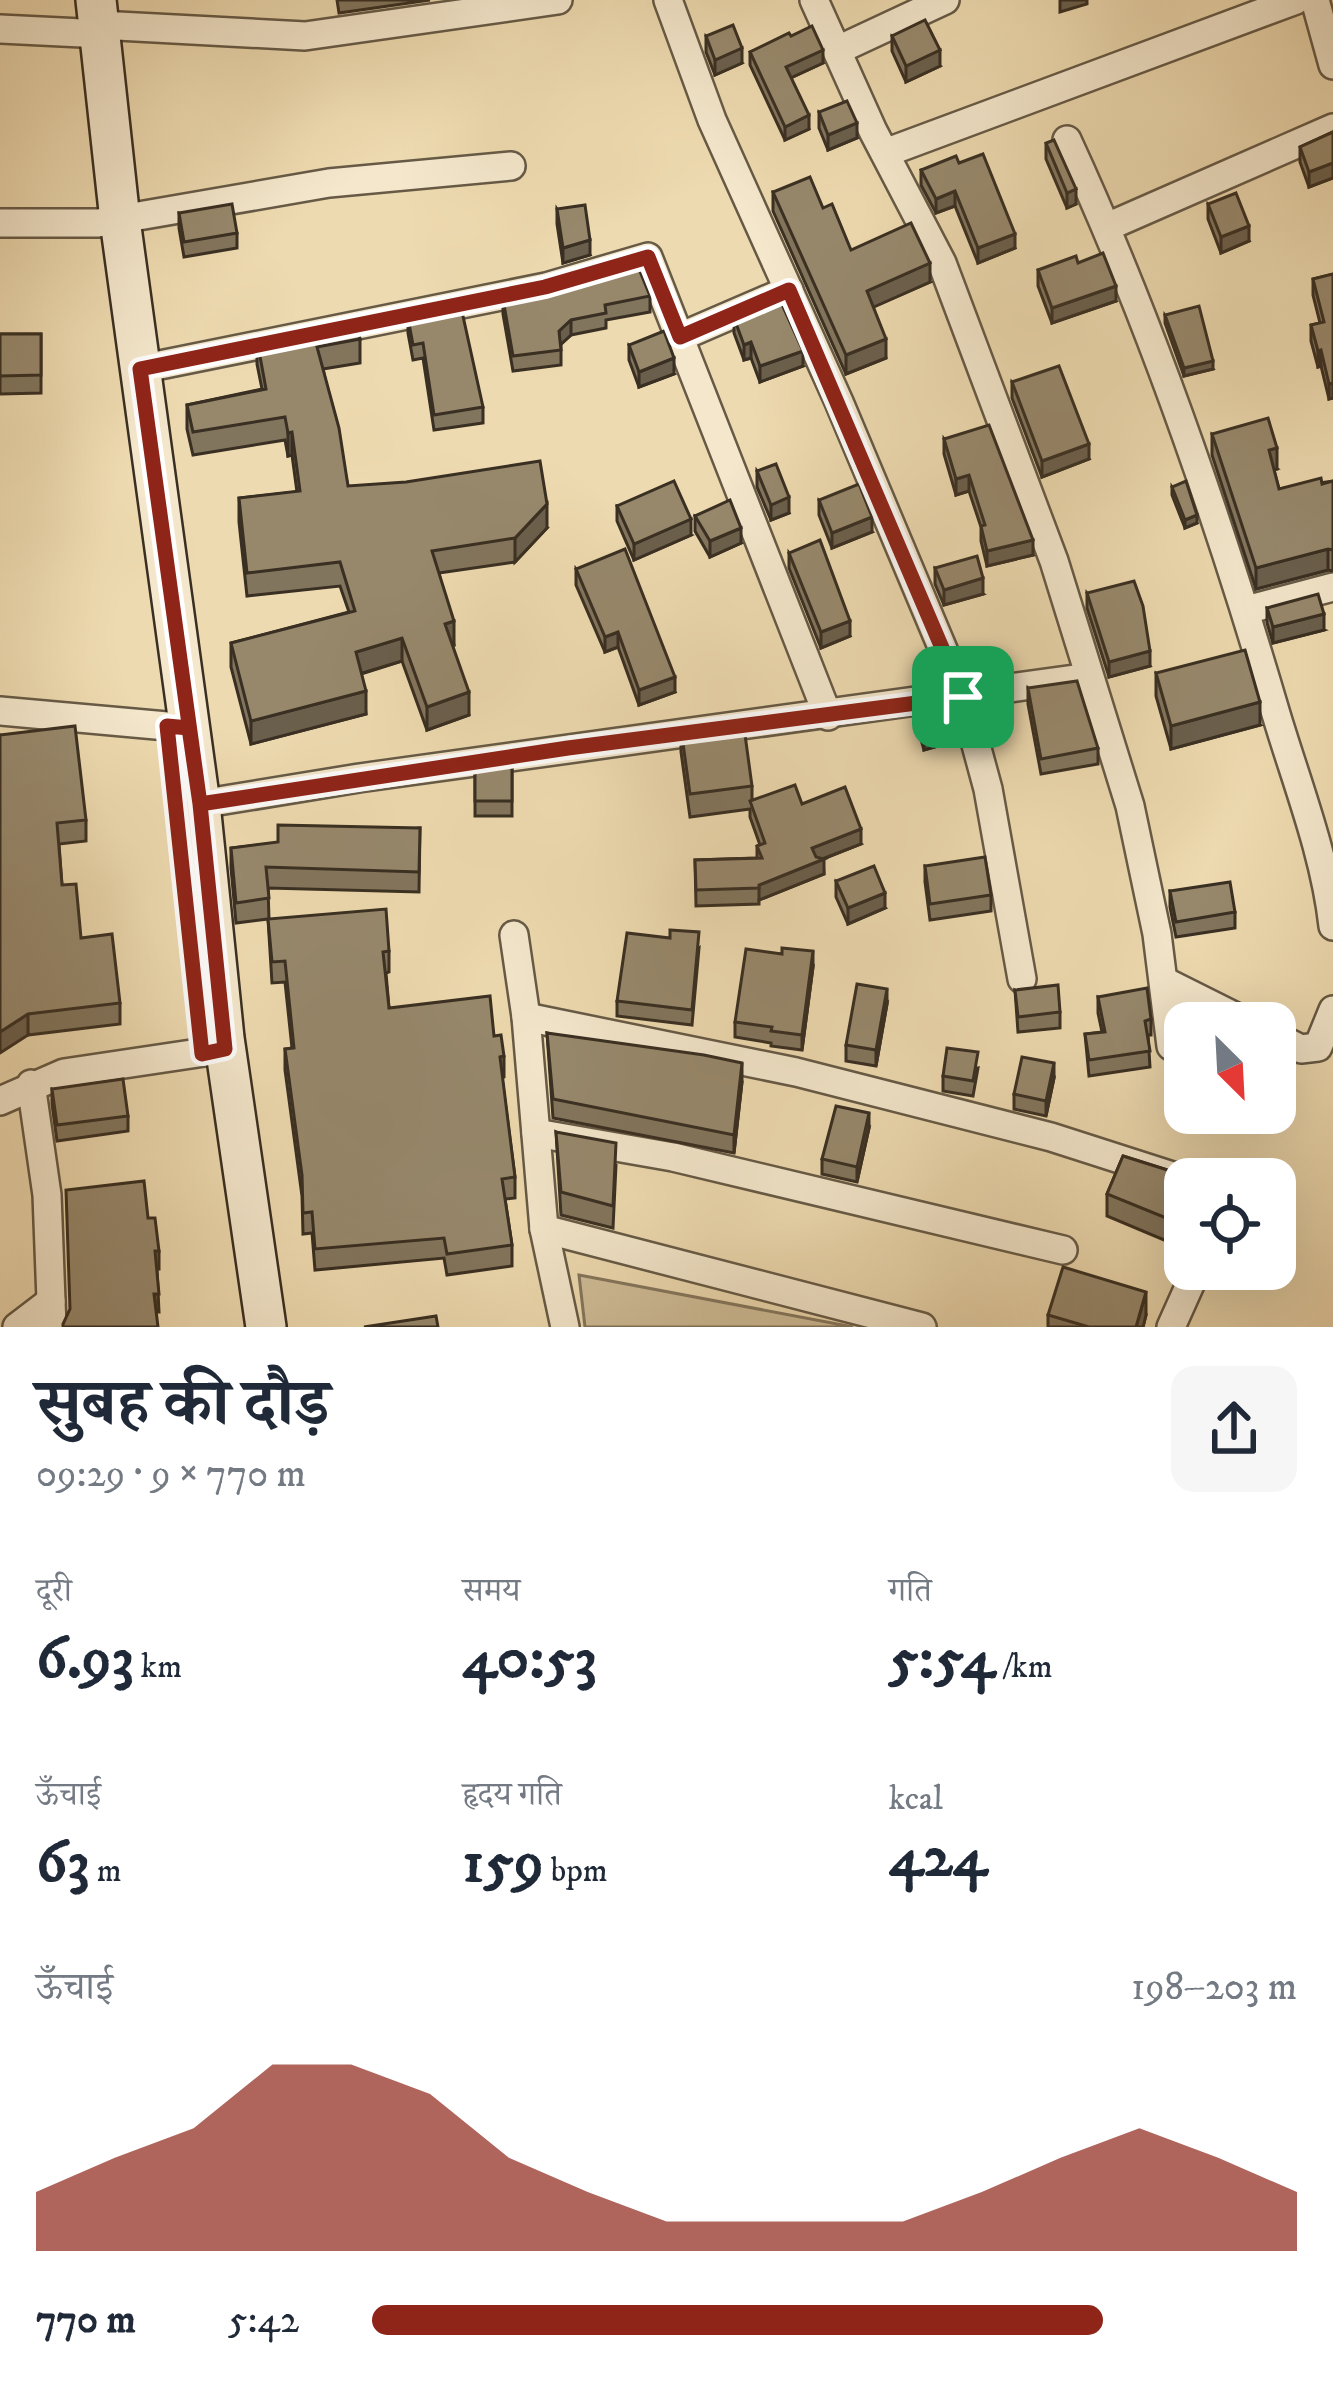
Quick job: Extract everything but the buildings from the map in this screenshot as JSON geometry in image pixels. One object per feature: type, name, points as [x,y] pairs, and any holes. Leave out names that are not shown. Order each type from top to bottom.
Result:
[{"type":"street","points":[[0,0],[2,29],[89,14],[305,36],[558,0]]},
{"type":"street","points":[[668,0],[712,120],[963,697],[988,789],[1022,979]]},
{"type":"street","points":[[814,0],[950,284],[1054,561],[1130,806],[1166,1002]]},
{"type":"street","points":[[840,49],[945,0]]},
{"type":"street","points":[[885,154],[1296,0]]},
{"type":"street","points":[[1316,0],[1333,64]]},
{"type":"street","points":[[89,14],[109,222],[178,727],[200,804],[214,1051],[266,1327]]},
{"type":"street","points":[[1107,227],[1333,128]]},
{"type":"street","points":[[1067,140],[1107,227],[1246,610],[1332,910]]},
{"type":"street","points":[[0,223],[109,222],[329,183],[511,166]]},
{"type":"street","points":[[109,222],[140,369],[242,1327]]},
{"type":"street","points":[[140,369],[545,287],[648,257],[828,716]]},
{"type":"street","points":[[680,337],[789,290]]},
{"type":"street","points":[[1246,610],[1333,587]]},
{"type":"street","points":[[200,804],[1089,676]]},
{"type":"street","points":[[0,711],[178,727]]},
{"type":"street","points":[[514,935],[544,1229],[565,1327]]},
{"type":"street","points":[[1164,982],[1205,1002]]},
{"type":"street","points":[[1296,1046],[1318,1047],[1333,1010]]},
{"type":"street","points":[[526,1018],[796,1072],[1051,1137],[1164,1173]]},
{"type":"street","points":[[0,1101],[64,1073],[214,1051]]},
{"type":"street","points":[[17,1327],[52,1314],[47,1195],[32,1084]]},
{"type":"street","points":[[536,1133],[673,1157],[1063,1250]]},
{"type":"street","points":[[544,1229],[922,1327]]},
{"type":"street","points":[[1171,1327],[1188,1290]]},
{"type":"shaded area","points":[[579,1275],[853,1327],[585,1327]]},
{"type":"route","points":[[963,697],[568,748],[200,804],[189,728],[167,726],[202,1054],[225,1049],[200,804],[140,369],[545,287],[648,257],[680,337],[789,290],[963,697]]}]
